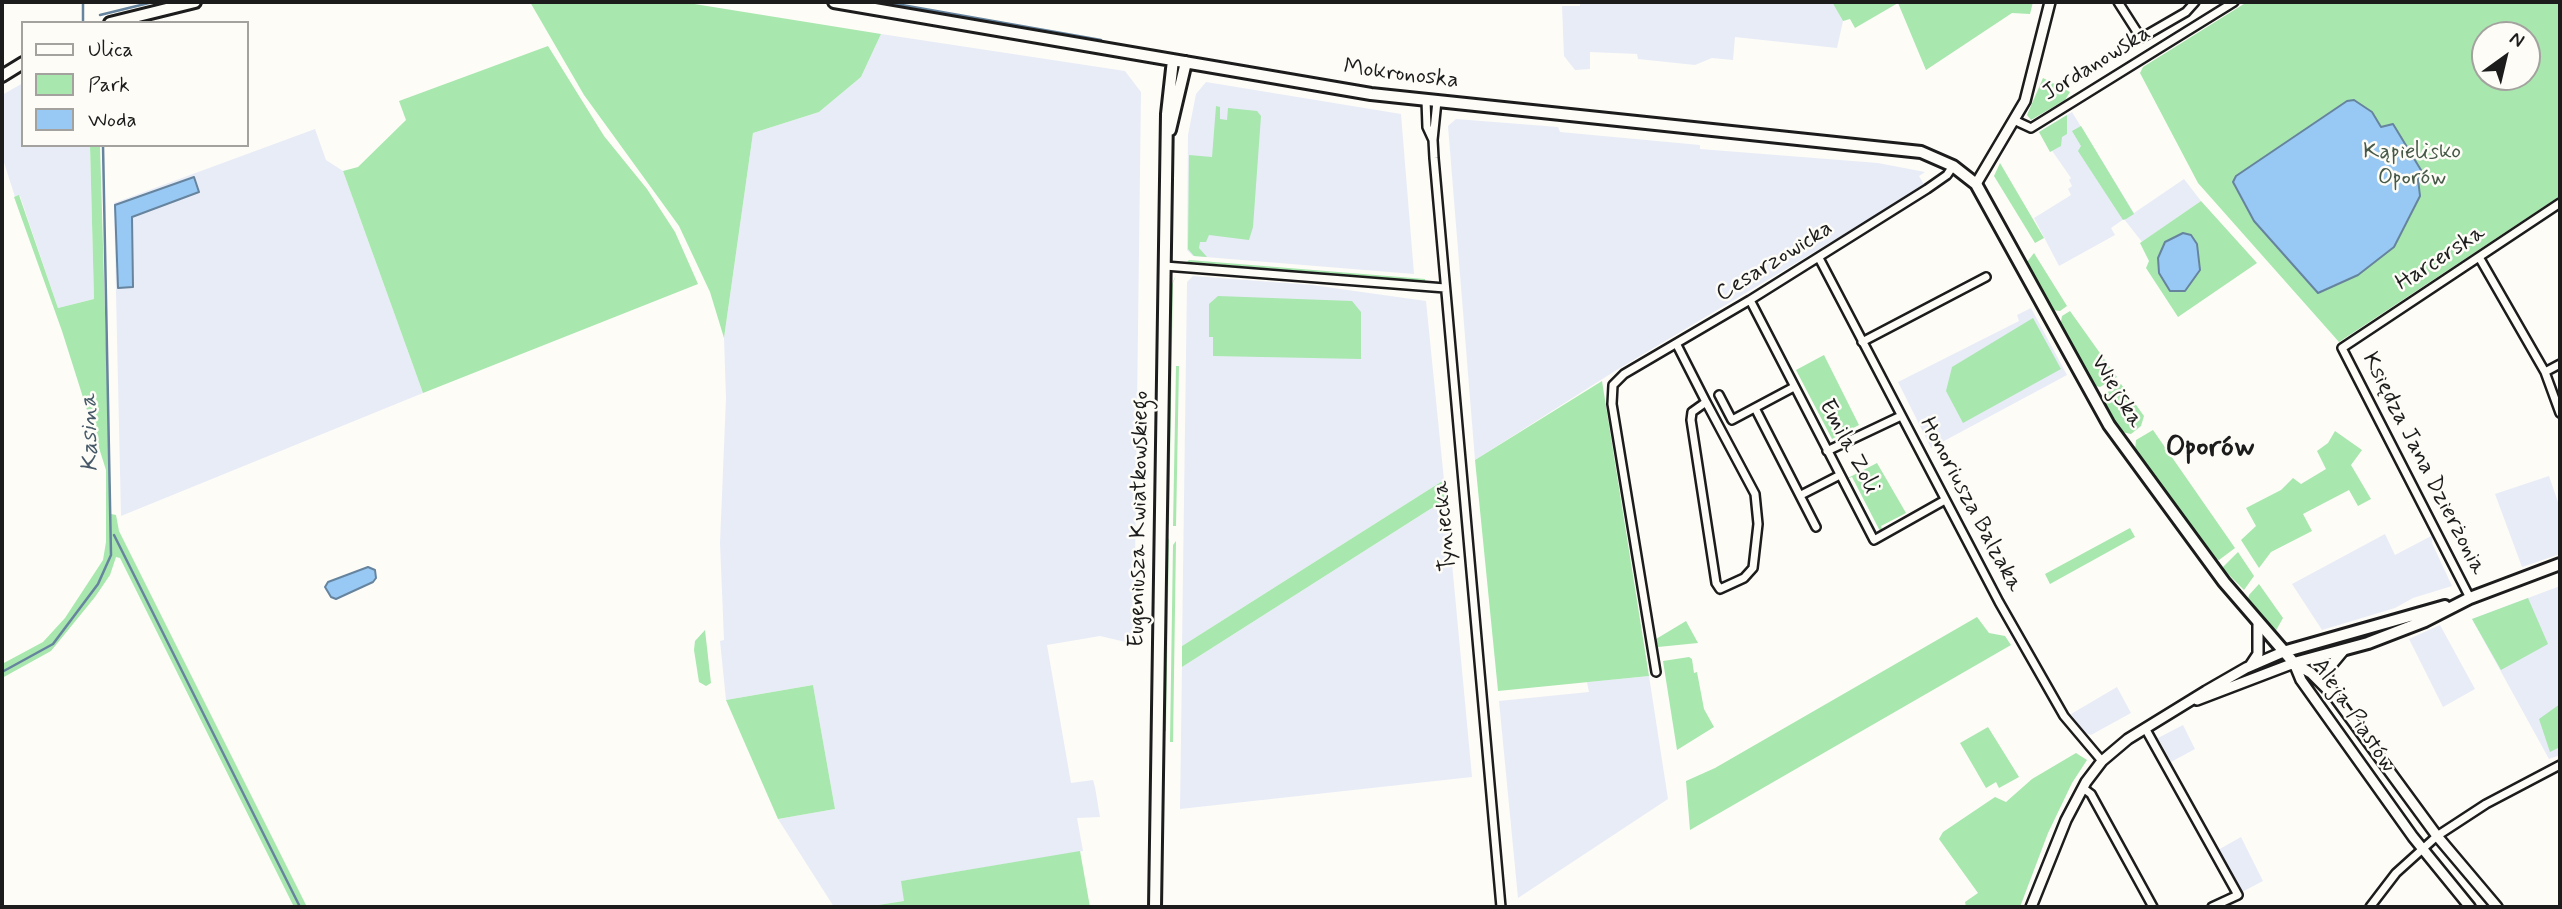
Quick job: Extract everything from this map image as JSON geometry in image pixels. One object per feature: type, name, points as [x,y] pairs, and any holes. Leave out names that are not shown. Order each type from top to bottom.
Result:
[{"type":"main road","points":[[118,21],[195,2]]},
{"type":"main road","name":"Mokronoska","points":[[834,2],[1308,84],[1432,100],[1905,149],[1957,169]]},
{"type":"main road","name":"Eugeniusza Kwiatkowskiego","points":[[1155,907],[1169,132],[1167,114],[1173,60]]},
{"type":"main road","name":"Eugeniusza Kwiatkowskiego","points":[[1169,132],[1186,62]]},
{"type":"main road","points":[[2,75],[21,64]]},
{"type":"main road","name":"Wiejska","points":[[1957,169],[1976,184],[2109,425],[2258,625],[2294,663]]},
{"type":"main road","points":[[2283,652],[2465,600],[2560,565]]},
{"type":"main road","points":[[2294,663],[2348,648],[2425,621],[2465,600]]},
{"type":"street","points":[[1976,184],[2016,121],[2025,101],[2050,2]]},
{"type":"street","points":[[2118,2],[2141,38],[2186,12],[2195,2]]},
{"type":"street","name":"Jordanowska","points":[[2016,121],[2031,128],[2234,2]]},
{"type":"street","name":"Tyniecka","points":[[1432,100],[1427,127],[1433,140],[1501,907]]},
{"type":"street","name":"Cesarzowicka","points":[[1656,672],[1612,404],[1613,385],[1624,374],[1677,345],[1819,258],[1957,169]]},
{"type":"street","name":"Harcerska","points":[[2342,348],[2560,203]]},
{"type":"street","points":[[2479,257],[2545,372],[2560,413]]},
{"type":"street","name":"Honoriusza Balzaka","points":[[1819,258],[1945,500],[2064,716],[2102,761]]},
{"type":"street","points":[[1165,266],[1445,288]]},
{"type":"street","points":[[1862,342],[1986,277]]},
{"type":"street","name":"Emila Zoli","points":[[1750,300],[1874,540],[1945,500]]},
{"type":"street","points":[[1677,345],[1755,494],[1758,524],[1753,568],[1744,578],[1720,589],[1716,583],[1691,421],[1692,412],[1706,402]]},
{"type":"street","name":"Księdza Jana Dzierżonia","points":[[2342,348],[2465,600]]},
{"type":"street","points":[[2545,372],[2560,364]]},
{"type":"street","points":[[1719,395],[1732,420],[1794,387]]},
{"type":"street","points":[[1755,408],[1816,527]]},
{"type":"street","points":[[1827,451],[1901,416]]},
{"type":"street","points":[[1801,495],[1840,475]]},
{"type":"street","points":[[2250,666],[2258,654],[2258,625]]},
{"type":"street","points":[[2334,698],[2328,669],[2338,654],[2348,648]]},
{"type":"street","points":[[2031,907],[2055,844],[2082,788],[2102,761],[2145,728],[2250,666],[2283,652]]},
{"type":"street","points":[[2195,700],[2294,663]]},
{"type":"street","name":"Aleja Piastów","points":[[2294,663],[2311,673],[2334,698],[2437,836],[2497,907]]},
{"type":"street","name":"Aleja Piastów","points":[[2294,663],[2304,684],[2422,848],[2470,907]]},
{"type":"street","points":[[2145,728],[2238,895],[2212,907]]},
{"type":"street","points":[[2370,907],[2396,873],[2437,836],[2486,804],[2560,765]]},
{"type":"street","points":[[2082,788],[2091,794],[2153,907]]},
{"type":"shaded area","points":[[1580,2],[1832,2],[1843,21],[1837,48],[1735,37],[1733,60],[1712,58],[1695,65],[1638,59],[1637,54],[1590,52],[1590,69],[1575,70],[1564,56],[1562,6],[1580,6]]},
{"type":"shaded area","points":[[881,34],[1125,71],[1141,92],[1134,644],[1100,636],[1047,645],[1071,783],[1093,780],[1095,787],[1100,817],[1077,818],[1083,851],[902,881],[905,901],[865,907],[834,907],[778,819],[835,809],[813,685],[726,700],[720,641],[724,640],[720,543],[726,398],[724,338],[753,133],[819,112],[861,77]]},
{"type":"shaded area","points":[[1206,82],[1401,114],[1414,274],[1193,256],[1187,250],[1188,135],[1196,94]]},
{"type":"shaded area","points":[[21,84],[21,147],[90,147],[94,299],[58,308],[20,196],[15,197],[2,156],[2,95]]},
{"type":"shaded area","points":[[2072,112],[2134,213],[2184,179],[2201,201],[2142,242],[2124,219],[2111,228],[2115,235],[2059,266],[2034,218],[2071,195],[2068,189],[2072,186],[2069,180],[2071,178],[2039,132]]},
{"type":"shaded area","points":[[1456,119],[1558,127],[1560,132],[1700,145],[1700,149],[1878,163],[1925,172],[1919,176],[1925,186],[1615,371],[1475,460],[1448,126]]},
{"type":"shaded area","points":[[315,129],[326,160],[343,171],[423,393],[121,516],[114,203]]},
{"type":"shaded area","points":[[1193,276],[1312,285],[1426,301],[1444,480],[1182,646],[1187,282]]},
{"type":"shaded area","points":[[2031,308],[2067,375],[1931,448],[1898,382],[2019,321],[2017,315]]},
{"type":"shaded area","points":[[2549,476],[2560,508],[2560,554],[2522,567],[2495,494]]},
{"type":"shaded area","points":[[1446,499],[1472,777],[1180,809],[1182,667]]},
{"type":"shaded area","points":[[2385,534],[2395,555],[2433,535],[2432,543],[2452,586],[2413,598],[2395,608],[2322,630],[2292,584]]},
{"type":"shaded area","points":[[2560,586],[2560,755],[2549,759],[2472,619]]},
{"type":"shaded area","points":[[2440,625],[2475,689],[2443,707],[2409,639]]},
{"type":"shaded area","points":[[1649,676],[1668,799],[1518,898],[1499,701],[1589,692],[1587,682]]},
{"type":"shaded area","points":[[2117,687],[2131,713],[2091,735],[2084,732],[2071,714]]},
{"type":"shaded area","points":[[2183,725],[2195,749],[2171,762],[2158,738]]},
{"type":"shaded area","points":[[2241,837],[2263,881],[2240,893],[2218,850]]},
{"type":"green space","points":[[530,2],[682,2],[881,34],[861,77],[819,112],[753,133],[724,338],[710,292],[679,226],[584,95]]},
{"type":"green space","points":[[1832,2],[2033,2],[2030,14],[2012,13],[1926,70],[1898,3],[1855,28],[1850,19],[1843,21]]},
{"type":"green space","name":"Kąpielisko Oporów","points":[[2247,2],[2560,2],[2560,196],[2339,342],[2198,183],[2140,73],[2143,67]]},
{"type":"green space","points":[[548,46],[604,136],[647,189],[675,232],[698,284],[423,393],[343,171],[358,167],[406,120],[399,101]]},
{"type":"green space","points":[[2043,78],[2070,92],[2065,100],[2031,120],[2027,115]]},
{"type":"green space","points":[[1216,106],[1220,107],[1220,119],[1227,120],[1228,108],[1257,111],[1261,116],[1253,227],[1249,240],[1209,235],[1206,242],[1200,242],[1199,248],[1207,257],[1194,256],[1188,249],[1189,155],[1212,157]]},
{"type":"green space","points":[[2067,115],[2067,134],[2062,137],[2061,146],[2050,152],[2039,132]]},
{"type":"green space","points":[[2081,126],[2134,214],[2126,219],[2123,220],[2078,151],[2081,146],[2072,131]]},
{"type":"green space","points":[[90,147],[100,147],[111,514],[116,515],[119,531],[307,907],[294,907],[120,558],[116,557],[110,575],[95,597],[51,651],[2,678],[2,664],[43,642],[65,618],[103,560],[106,542],[106,470],[62,331],[14,197],[19,195],[58,308],[94,299]]},
{"type":"green space","points":[[2000,163],[2044,238],[2035,243],[1994,176]]},
{"type":"green space","points":[[2201,201],[2257,263],[2178,317],[2146,268],[2149,261],[2140,243]]},
{"type":"green space","points":[[2034,253],[2067,306],[2060,311],[2051,310],[2027,268],[2027,262]]},
{"type":"green space","points":[[1189,260],[1425,279],[1425,281],[1187,262]]},
{"type":"green space","points":[[1176,275],[1173,283],[1169,526],[1166,518],[1170,288]]},
{"type":"green space","points":[[1218,296],[1352,301],[1361,312],[1361,359],[1213,356],[1213,337],[1209,337],[1209,304]]},
{"type":"green space","points":[[2070,311],[2117,377],[2100,387],[2092,385],[2060,327],[2062,316]]},
{"type":"green space","points":[[2033,318],[2061,369],[1963,423],[1946,391],[1952,367]]},
{"type":"green space","points":[[1824,355],[1859,425],[1832,439],[1796,370]]},
{"type":"green space","points":[[1176,366],[1179,366],[1176,526],[1173,526]]},
{"type":"green space","points":[[1602,381],[1649,676],[1498,691],[1475,460]]},
{"type":"green space","points":[[2121,384],[2144,416],[2141,426],[2131,434],[2122,432],[2100,400],[2101,396]]},
{"type":"green space","points":[[2153,430],[2235,548],[2219,560],[2212,558],[2135,450],[2136,440]]},
{"type":"green space","points":[[2335,431],[2362,450],[2351,465],[2371,499],[2358,506],[2349,490],[2303,514],[2312,531],[2271,552],[2259,568],[2241,540],[2256,526],[2246,508],[2281,490],[2293,478],[2301,484],[2326,469],[2317,451],[2328,443]]},
{"type":"green space","points":[[1877,463],[1906,513],[1881,526],[1881,533],[1852,477],[1846,479]]},
{"type":"green space","points":[[1444,480],[1446,499],[1182,667],[1182,646]]},
{"type":"green space","points":[[2130,528],[2135,537],[2050,584],[2045,574]]},
{"type":"green space","points":[[1169,538],[1166,731],[1163,731],[1166,544]]},
{"type":"green space","points":[[1176,541],[1173,742],[1170,742],[1173,545]]},
{"type":"green space","points":[[2238,552],[2254,576],[2244,590],[2222,568]]},
{"type":"green space","points":[[2259,584],[2283,618],[2274,634],[2248,600]]},
{"type":"green space","points":[[2528,598],[2548,644],[2501,670],[2472,619]]},
{"type":"green space","points":[[1977,617],[1989,633],[2005,636],[2011,645],[1690,830],[1686,781],[1715,768]]},
{"type":"green space","points":[[1686,621],[1698,643],[1658,647],[1656,639]]},
{"type":"green space","points":[[705,630],[711,683],[706,686],[699,682],[694,650],[695,641]]},
{"type":"green space","points":[[1689,657],[1692,659],[1694,673],[1697,672],[1704,709],[1714,727],[1677,750],[1663,661]]},
{"type":"green space","points":[[813,685],[835,809],[778,819],[726,700]]},
{"type":"green space","points":[[2560,704],[2560,747],[2550,752],[2539,719]]},
{"type":"green space","points":[[1988,727],[2019,777],[1999,788],[1996,782],[1986,788],[1960,743]]},
{"type":"green space","points":[[2076,753],[2087,760],[2072,783],[2048,833],[2020,907],[1966,907],[1965,902],[1978,893],[1939,839],[1943,832],[1995,797],[2006,802],[2032,779]]},
{"type":"green space","points":[[1080,851],[1090,907],[865,907],[904,901],[901,881]]},
{"type":"water","points":[[2354,100],[2372,112],[2381,127],[2393,124],[2424,175],[2418,179],[2420,196],[2394,247],[2358,275],[2318,293],[2254,221],[2233,182],[2236,176],[2347,101]]},
{"type":"water","points":[[194,177],[199,192],[132,217],[133,287],[118,288],[115,205]]},
{"type":"water","points":[[2183,233],[2191,235],[2197,244],[2200,270],[2185,291],[2170,291],[2159,273],[2158,258],[2165,242]]},
{"type":"water","points":[[368,567],[375,570],[376,578],[373,582],[336,599],[331,597],[325,587],[328,582]]},
{"type":"waterway","name":"Kasina","points":[[83,2],[83,21]]},
{"type":"waterway","points":[[100,15],[153,2]]},
{"type":"waterway","points":[[885,2],[1101,40]]},
{"type":"waterway","name":"Kasina","points":[[2,672],[53,644],[98,584],[111,555],[103,147]]},
{"type":"waterway","points":[[114,535],[300,907]]},
{"type":"district","name":"Oporów","points":[[2210,449]]}]
